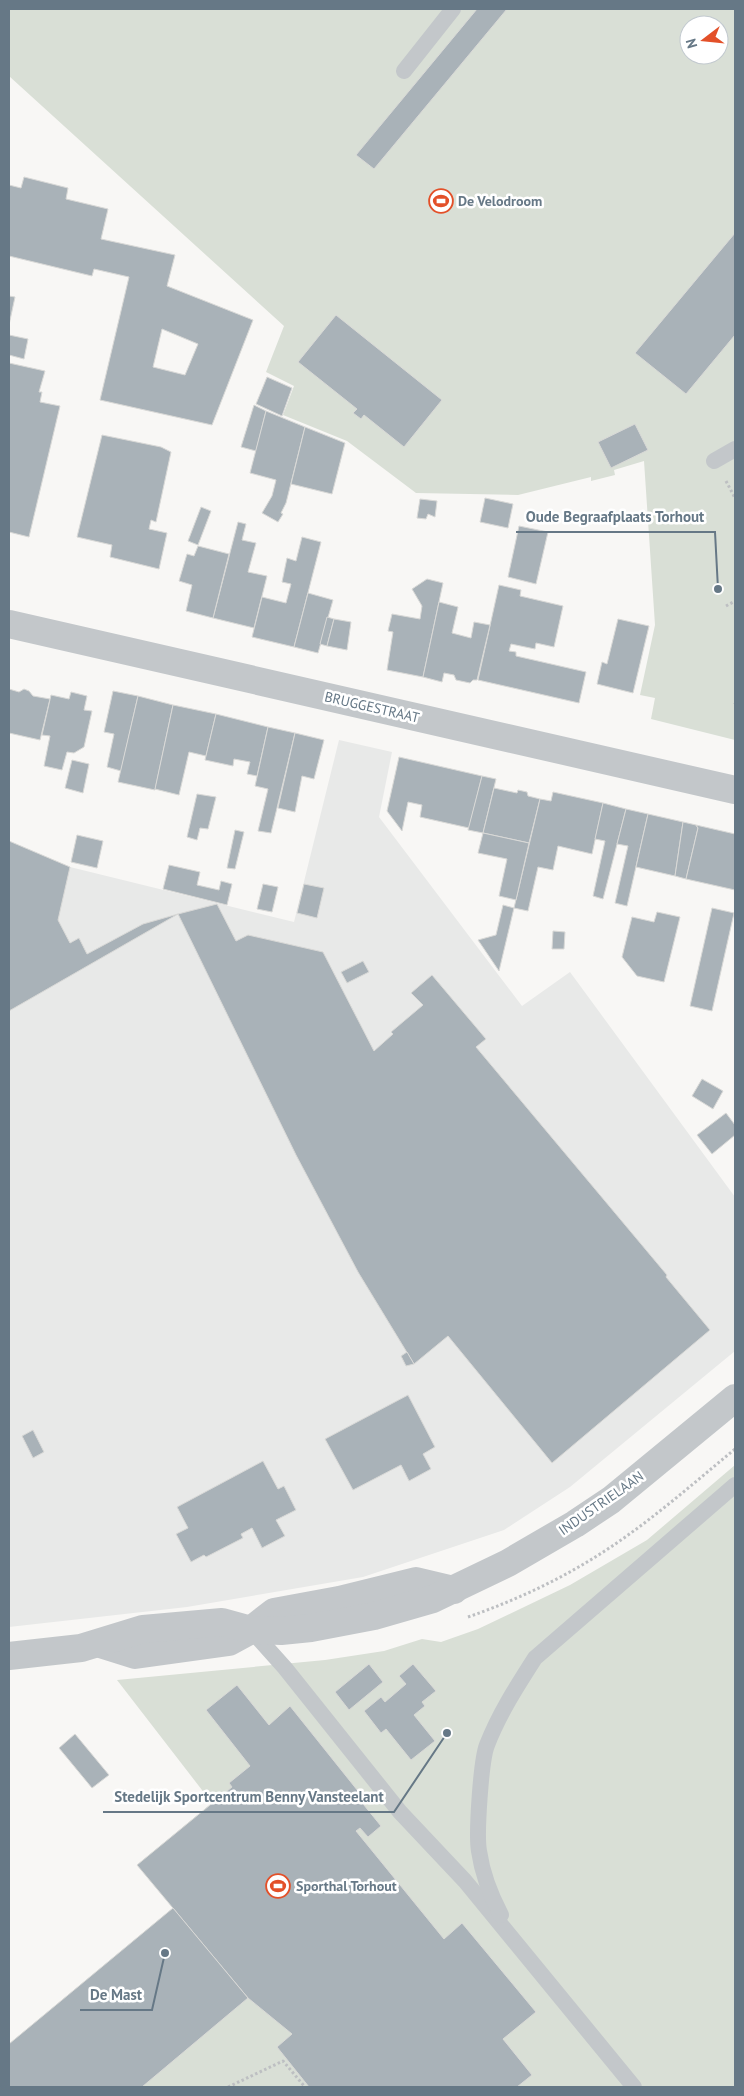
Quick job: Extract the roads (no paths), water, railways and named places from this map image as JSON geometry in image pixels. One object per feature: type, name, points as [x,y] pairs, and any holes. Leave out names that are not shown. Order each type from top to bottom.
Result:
[{"type":"street","name":"BRUGGESTRAAT","points":[[9,624],[735,790]]},
{"type":"street","name":"INDUSTRIELAAN","points":[[9,1656],[81,1648],[100,1644],[143,1629],[222,1622],[251,1630],[281,1631],[374,1616],[433,1599],[508,1563],[611,1500],[735,1398]]},
{"type":"lane","points":[[404,71],[453,9]]},
{"type":"lane","points":[[714,461],[735,449]]},
{"type":"lane","points":[[516,1944],[494,1901],[479,1850],[480,1792],[486,1746],[511,1695],[535,1658],[735,1485]]},
{"type":"lane","points":[[251,1630],[285,1668],[400,1812],[465,1881],[634,2087]]},
{"type":"place","name":"De Velodroom","points":[[441,201]]},
{"type":"place","name":"Oude Begraafplaats Torhout","points":[[718,589]]},
{"type":"place","name":"Stedelijk Sportcentrum Benny Vansteelant","points":[[447,1733]]},
{"type":"place","name":"Sporthal Torhout","points":[[278,1886]]},
{"type":"place","name":"De Mast","points":[[165,1953]]}]
